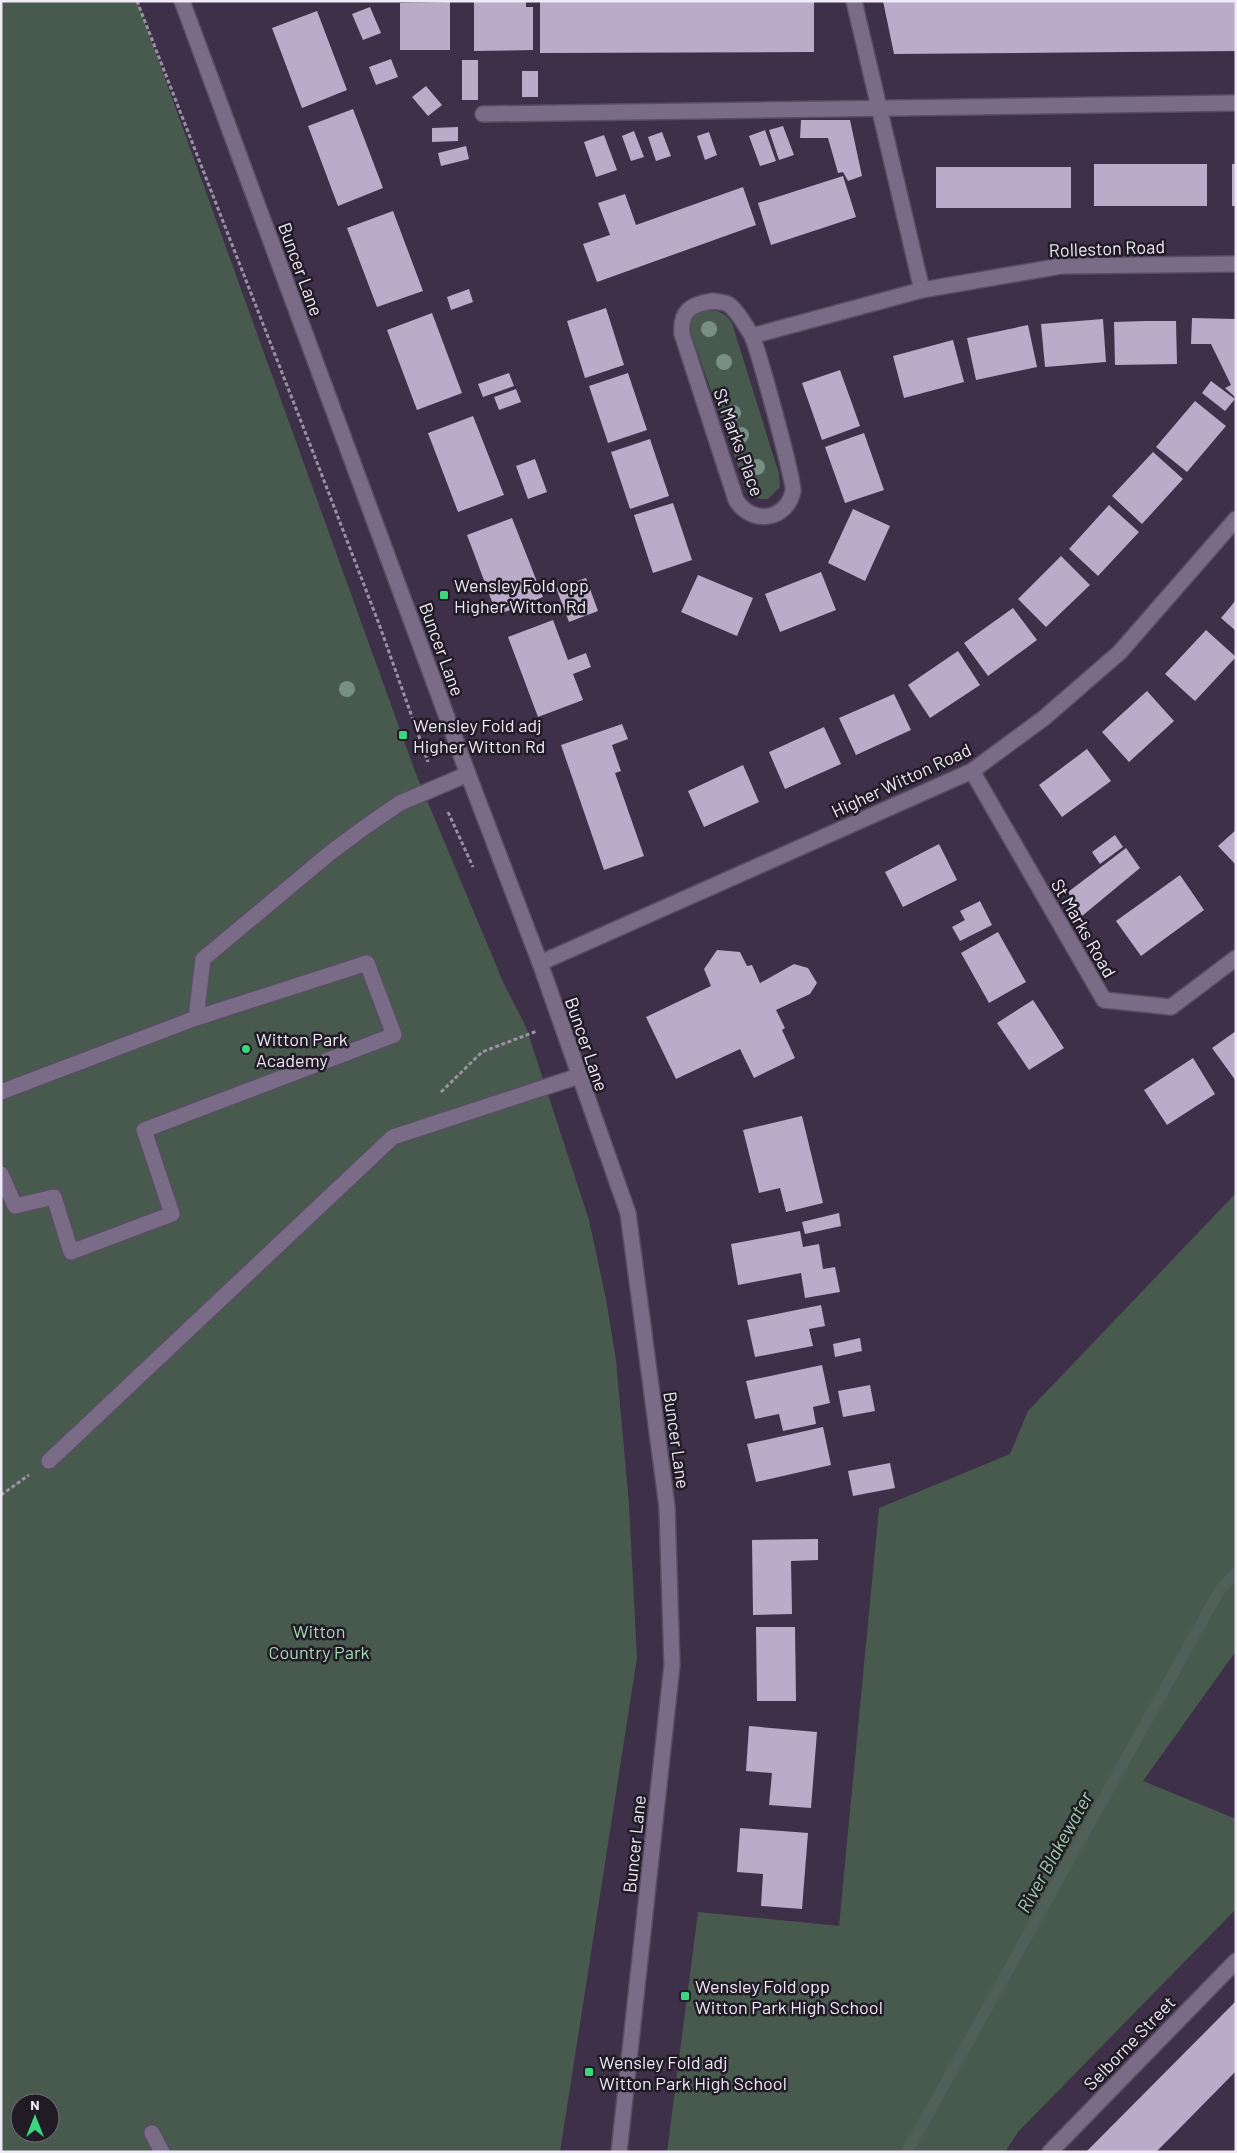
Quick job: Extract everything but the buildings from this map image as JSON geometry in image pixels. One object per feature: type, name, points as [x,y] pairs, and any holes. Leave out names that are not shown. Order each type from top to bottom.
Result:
[{"type":"street","name":"Buncer Lane","points":[[182,1],[468,774],[540,963],[628,1213],[667,1517],[672,1665],[619,2152]]},
{"type":"street","points":[[854,1],[922,290]]},
{"type":"street","points":[[483,114],[1236,103]]},
{"type":"street","name":"Rolleston Road","points":[[752,336],[922,290],[1061,266],[1236,264]]},
{"type":"street","name":"St Marks Place","points":[[713,301],[727,304],[740,317],[752,336],[794,490],[788,502],[781,510],[772,516],[760,517],[748,514],[736,500],[682,334],[681,321],[685,313],[702,303],[713,301]]},
{"type":"street","name":"Higher Witton Road","points":[[540,963],[972,771],[1044,718],[1120,652],[1236,519]]},
{"type":"street","name":"St Marks Road","points":[[972,771],[1104,1000],[1171,1007],[1236,958]]},
{"type":"street","points":[[196,1018],[203,959],[330,853],[400,802],[468,774]]},
{"type":"street","points":[[1,1092],[196,1018],[368,963],[394,1035],[144,1130],[172,1214],[72,1252],[54,1197],[16,1206],[1,1174]]},
{"type":"street","points":[[49,1461],[393,1137],[579,1076]]},
{"type":"street","name":"Selborne Street","points":[[1050,2152],[1236,1962]]},
{"type":"street","points":[[152,2132],[162,2152]]},
{"type":"path","points":[[137,1],[379,624],[437,787],[475,872]]},
{"type":"path","points":[[434,1098],[482,1052],[560,1020]]},
{"type":"path","points":[[1,1495],[49,1461]]},
{"type":"green space","name":"Witton Country Park","points":[[1,1],[137,1],[416,774],[504,984],[526,1027],[589,1220],[606,1299],[616,1360],[629,1504],[637,1658],[560,2152],[1,2152]]},
{"type":"green space","points":[[705,310],[721,312],[732,323],[779,474],[780,487],[768,499],[754,497],[745,486],[689,328],[694,316]]},
{"type":"green space","points":[[1236,1193],[1236,1651],[1143,1781],[1236,1819],[1236,1909],[1018,2132],[1005,2152],[667,2152],[698,1912],[839,1926],[879,1508],[1010,1454],[1028,1411]]},
{"type":"waterway","name":"River Blakewater","points":[[907,2152],[1219,1591],[1236,1572]]},
{"type":"place","name":"Wensley Fold opp Higher Witton Rd","points":[[444,595]]},
{"type":"place","name":"Wensley Fold adj Higher Witton Rd","points":[[403,735]]},
{"type":"place","name":"Witton Park Academy","points":[[246,1049]]},
{"type":"place","name":"Wensley Fold opp Witton Park High School","points":[[685,1996]]},
{"type":"place","name":"Wensley Fold adj Witton Park High School","points":[[589,2072]]}]
